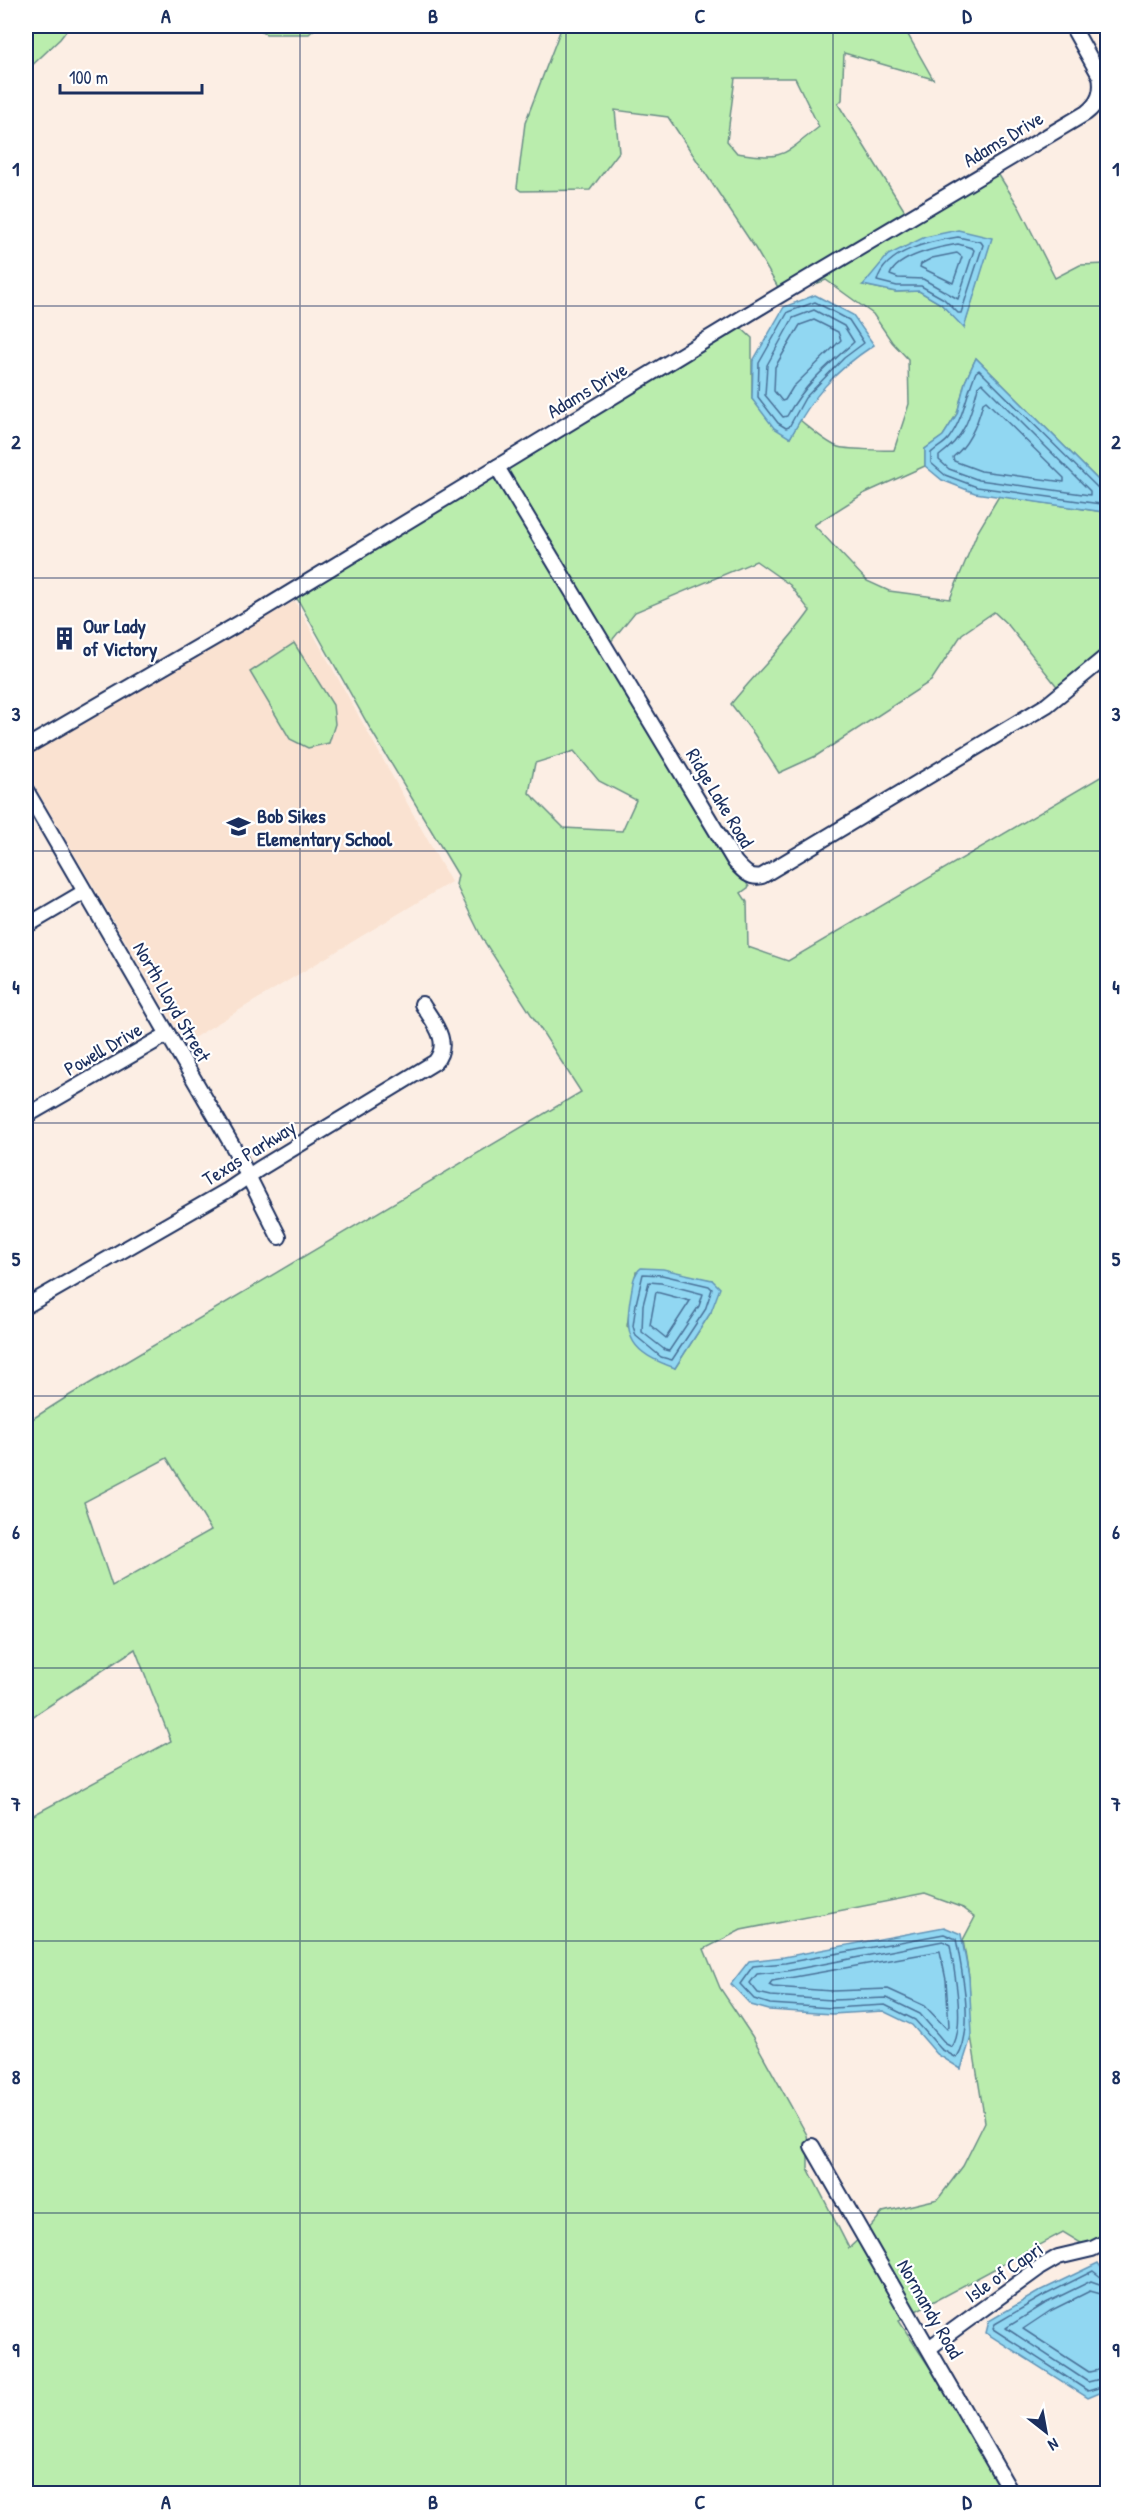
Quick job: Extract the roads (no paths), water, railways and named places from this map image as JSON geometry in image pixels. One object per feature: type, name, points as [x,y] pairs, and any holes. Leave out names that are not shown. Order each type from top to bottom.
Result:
[{"type":"street","name":"Adams Drive","points":[[26,747],[215,638],[1094,107],[1101,92],[1100,76],[1076,27]]},
{"type":"street","name":"Ridge Lake Road","points":[[497,467],[735,862],[743,872],[752,876],[762,876],[1047,705],[1107,655]]},
{"type":"street","name":"North Lloyd Street","points":[[26,790],[168,1034],[248,1176],[279,1238]]},
{"type":"street","points":[[26,926],[84,892]]},
{"type":"street","name":"Texas Parkway","points":[[26,1306],[228,1190],[435,1062],[442,1049],[442,1040],[422,1004]]},
{"type":"street","name":"Powell Drive","points":[[26,1116],[168,1034]]},
{"type":"street","name":"Normandy Road","points":[[812,2146],[1012,2493]]},
{"type":"street","name":"Isle of Capri","points":[[929,2348],[1038,2268],[1058,2257],[1092,2249],[1107,2241]]},
{"type":"water","points":[[958,230],[992,238],[964,328],[941,304],[919,291],[896,292],[863,285],[888,255],[925,237]]},
{"type":"water","points":[[815,295],[853,315],[874,345],[835,375],[825,386],[790,438],[774,428],[752,399],[753,361],[784,307]]},
{"type":"water","points":[[976,358],[1107,489],[1107,510],[1104,512],[975,493],[942,480],[925,466],[925,449],[943,436],[957,414],[965,382]]},
{"type":"water","points":[[641,1268],[663,1269],[712,1280],[720,1288],[711,1312],[675,1368],[648,1356],[634,1342],[630,1333],[628,1322],[632,1287],[635,1276]]},
{"type":"water","points":[[944,1927],[961,1934],[969,1977],[972,2034],[961,2069],[937,2054],[912,2025],[883,2011],[832,2014],[769,2010],[751,2005],[731,1984],[749,1961],[784,1957]]},
{"type":"water","points":[[1098,2263],[1107,2276],[1107,2390],[1088,2398],[986,2333],[989,2321],[1040,2291]]},
{"type":"place","name":"Our Lady of Victory","points":[[65,638]]},
{"type":"place","name":"Bob Sikes Elementary School","points":[[239,827]]}]
